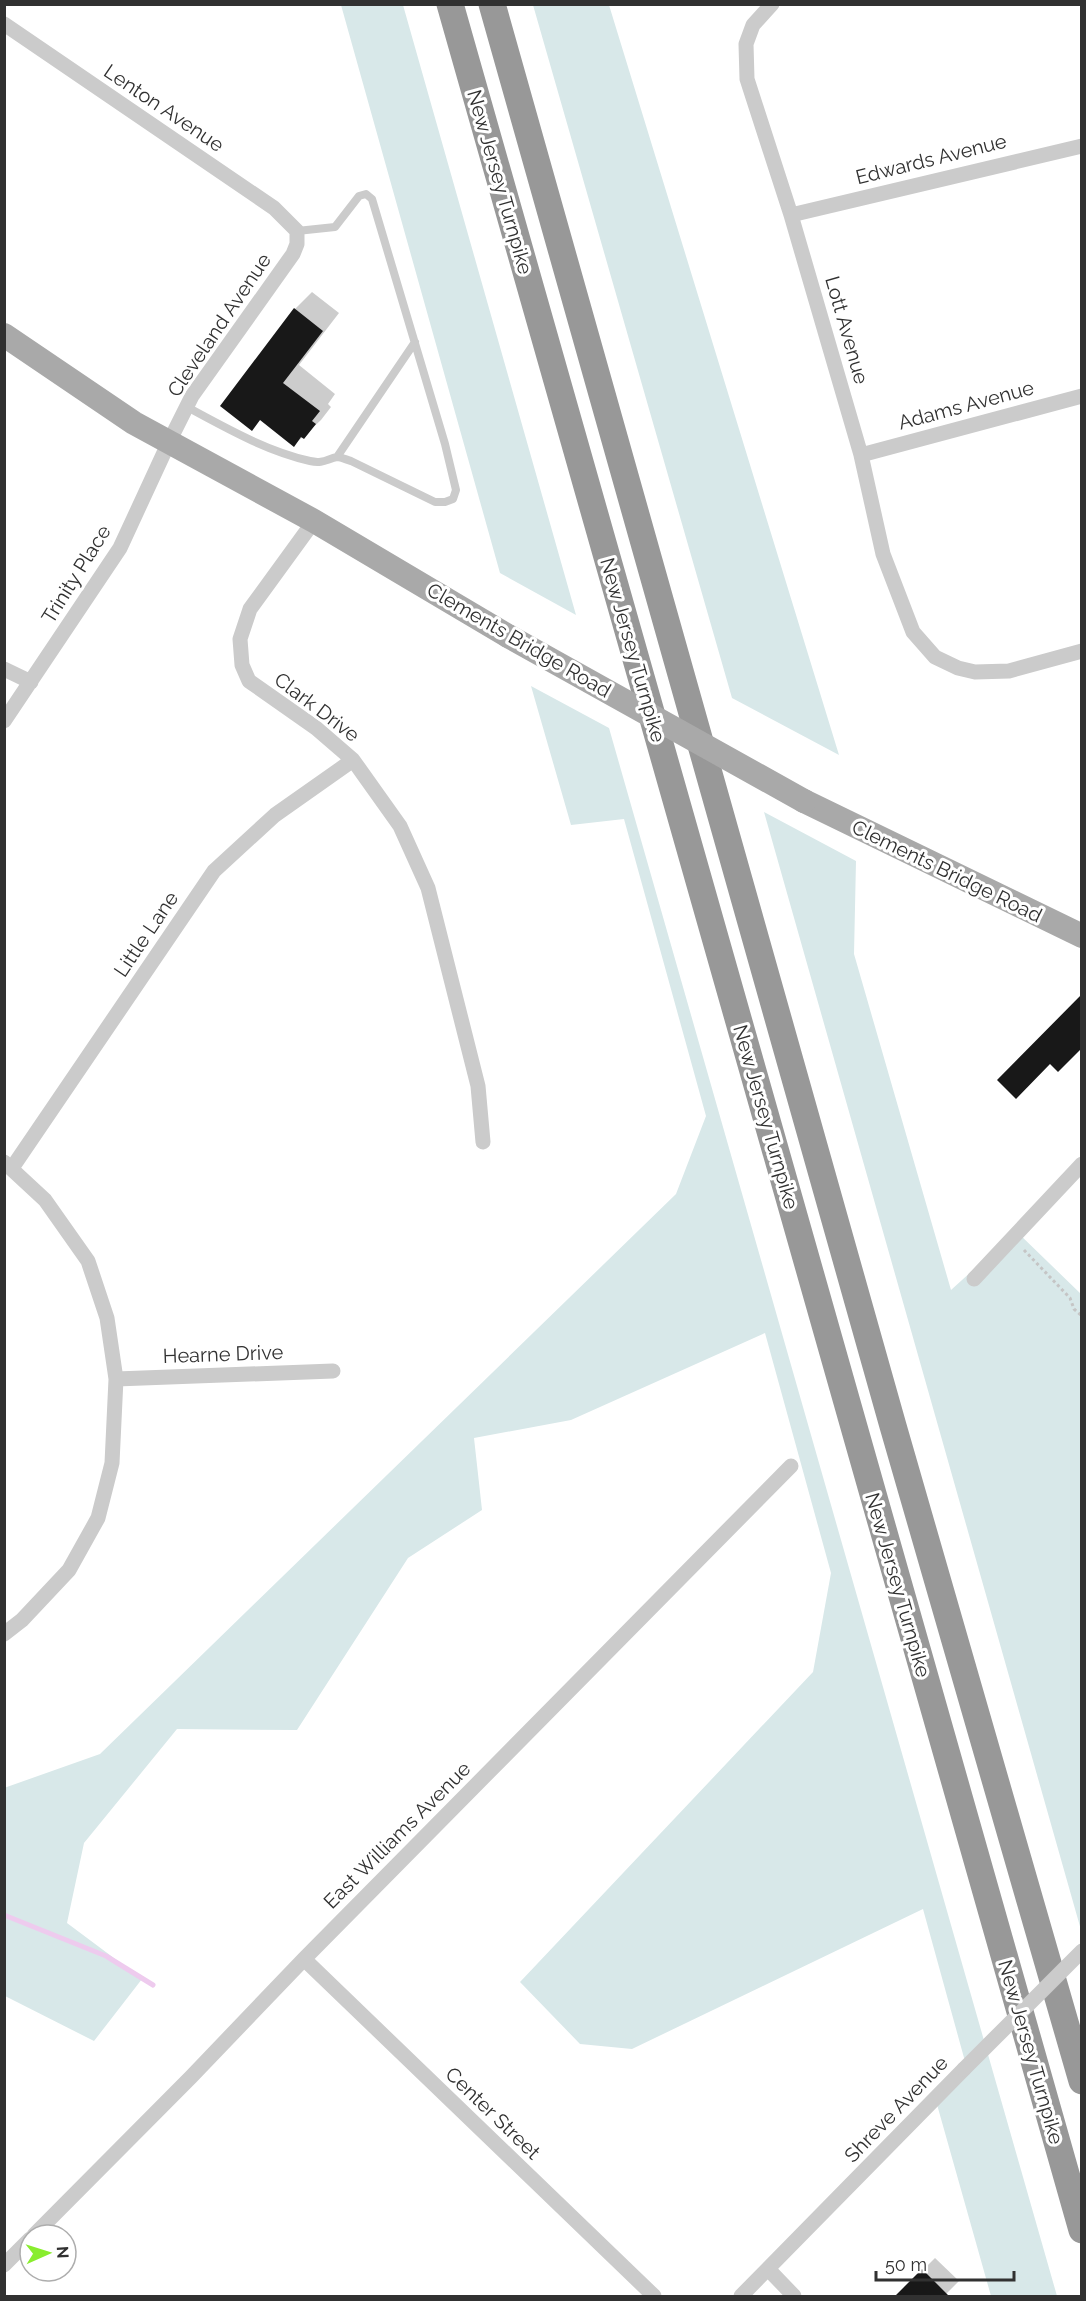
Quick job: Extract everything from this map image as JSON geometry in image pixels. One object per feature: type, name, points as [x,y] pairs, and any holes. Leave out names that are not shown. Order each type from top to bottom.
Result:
[{"type":"highway","name":"New Jersey Turnpike","points":[[450,4],[1082,2230]]},
{"type":"highway","name":"New Jersey Turnpike","points":[[492,4],[893,1426],[1082,2082]]},
{"type":"main road","name":"Clements Bridge Road","points":[[4,334],[134,423],[314,521],[508,636],[804,801],[1082,936]]},
{"type":"street","name":"Lott Avenue","points":[[772,4],[753,26],[746,44],[747,79],[791,215],[861,455],[883,554],[913,632],[935,657],[958,668],[975,672],[1009,671],[1082,651]]},
{"type":"street","name":"Lenton Avenue","points":[[4,24],[274,208],[297,231]]},
{"type":"street","name":"Edwards Avenue","points":[[791,215],[1082,146]]},
{"type":"street","name":"Cleveland Avenue","points":[[169,442],[187,407],[292,254],[297,244],[297,231]]},
{"type":"street","name":"Adams Avenue","points":[[861,455],[1082,396]]},
{"type":"street","name":"Trinity Place","points":[[4,721],[120,548],[169,442]]},
{"type":"street","name":"Clark Drive","points":[[314,521],[250,609],[240,639],[242,665],[249,681],[316,728],[353,760],[400,826],[428,888],[478,1086],[483,1142]]},
{"type":"street","points":[[4,669],[31,682]]},
{"type":"street","name":"Little Lane","points":[[8,1165],[214,871],[275,815],[353,760]]},
{"type":"street","points":[[974,1279],[1082,1164]]},
{"type":"street","points":[[4,1634],[22,1620],[69,1570],[98,1518],[112,1463],[116,1380],[107,1318],[88,1261],[45,1200],[8,1165]]},
{"type":"street","name":"Hearne Drive","points":[[116,1380],[333,1371]]},
{"type":"street","name":"East Williams Avenue","points":[[46,2223],[791,1466]]},
{"type":"street","name":"Shreve Avenue","points":[[741,2296],[1082,1951]]},
{"type":"street","name":"Center Street","points":[[304,1959],[654,2296]]},
{"type":"street","points":[[4,2265],[18,2251]]},
{"type":"street","points":[[768,2270],[794,2296]]},
{"type":"lane","points":[[297,231],[335,227],[359,196],[363,194],[369,196],[415,342],[456,490],[453,499],[435,502],[351,461],[337,457]]},
{"type":"lane","points":[[187,407],[239,435],[285,455],[314,462],[328,462],[337,457],[415,342]]},
{"type":"path","points":[[1023,1249],[1070,1298],[1074,1309],[1082,1316]]},
{"type":"shaded area","points":[[341,5],[403,5],[576,615],[500,573]]},
{"type":"shaded area","points":[[533,5],[609,5],[839,755],[732,698]]},
{"type":"shaded area","points":[[531,686],[609,728],[1057,2296],[991,2296],[936,2101],[966,2065],[923,1909],[632,2049],[580,2044],[520,1982],[813,1672],[831,1573],[765,1333],[571,1420],[474,1438],[482,1510],[408,1558],[297,1730],[177,1729],[84,1843],[67,1923],[142,1979],[94,2041],[5,1996],[4,1788],[100,1754],[676,1194],[706,1116],[624,819],[571,825]]},
{"type":"shaded area","points":[[764,812],[856,861],[854,954],[951,1290],[1016,1231],[1081,1294],[1081,1930]]},
{"type":"building","points":[[294,308],[323,331],[283,383],[320,411],[312,421],[316,424],[304,439],[301,437],[294,447],[260,420],[252,431],[220,406]]},
{"type":"building","points":[[1082,994],[1082,1048],[1058,1072],[1050,1064],[1016,1099],[997,1080]]},
{"type":"building","points":[[922,2269],[949,2296],[895,2296]]},
{"type":"waterway","points":[[4,1915],[106,1956],[153,1985]]}]
